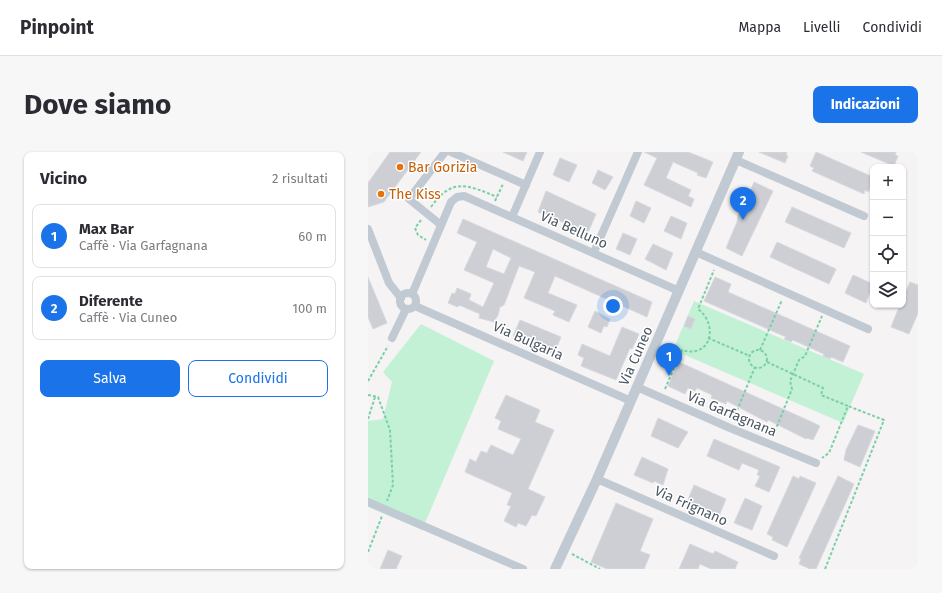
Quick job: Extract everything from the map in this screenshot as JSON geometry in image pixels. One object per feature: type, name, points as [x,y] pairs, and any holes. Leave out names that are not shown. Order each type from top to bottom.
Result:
[{"type":"street","points":[[412,294],[441,225],[409,199],[445,152]]},
{"type":"street","points":[[451,152],[526,185]]},
{"type":"street","points":[[512,217],[540,152]]},
{"type":"street","points":[[594,252],[638,152]]},
{"type":"street","points":[[738,156],[864,216]]},
{"type":"street","name":"Via Cuneo","points":[[555,569],[597,479],[738,156]]},
{"type":"street","name":"Via Belluno","points":[[441,225],[451,202],[457,197],[464,196],[594,252],[679,291]]},
{"type":"street","points":[[368,229],[389,283],[401,298],[400,303],[406,309]]},
{"type":"street","points":[[696,252],[868,329]]},
{"type":"street","points":[[401,298],[405,294],[412,294],[416,298],[415,306],[411,309],[406,309]]},
{"type":"street","name":"Via Bulgaria","points":[[415,306],[631,401]]},
{"type":"street","points":[[392,338],[406,309]]},
{"type":"street","name":"Via Garfagnana","points":[[637,387],[730,428],[816,463]]},
{"type":"street","name":"Via Frignano","points":[[597,479],[774,556]]},
{"type":"street","points":[[368,502],[523,569]]},
{"type":"path","points":[[492,208],[506,176]]},
{"type":"path","points":[[661,398],[682,350],[689,352],[702,348],[711,332],[710,322],[704,313],[698,309],[718,261]]},
{"type":"path","points":[[760,350],[785,292]]},
{"type":"path","points":[[770,444],[792,389],[790,381],[799,360],[805,356],[825,310]]},
{"type":"path","points":[[368,382],[392,338]]},
{"type":"path","points":[[708,338],[750,356]]},
{"type":"path","points":[[760,350],[767,356],[767,362],[761,368],[755,368],[751,364],[750,356],[754,351],[760,350]]},
{"type":"path","points":[[767,362],[823,388],[821,395],[884,420],[824,569]]},
{"type":"path","points":[[730,428],[755,368]]},
{"type":"path","points":[[368,395],[378,397],[390,430],[393,486],[368,552]]},
{"type":"path","points":[[368,419],[375,397]]},
{"type":"path","points":[[816,463],[829,453],[848,406]]},
{"type":"path","points":[[564,550],[600,569]]},
{"type":"green space","points":[[694,301],[864,374],[843,423],[673,350]]},
{"type":"green space","points":[[421,324],[494,361],[422,530],[368,507],[368,421],[383,419],[392,382],[383,372]]},
{"type":"building","points":[[390,152],[421,152],[384,202],[368,207],[368,183]]},
{"type":"building","points":[[503,152],[527,152],[523,161]]},
{"type":"building","points":[[644,152],[688,152],[713,162],[706,178],[697,175],[698,173],[673,162],[666,178],[691,190],[688,196],[694,199],[691,207],[644,185],[657,158]]},
{"type":"building","points":[[759,152],[787,152],[786,155],[788,156],[785,163]]},
{"type":"building","points":[[816,152],[870,176],[870,188],[868,192],[865,190],[864,194],[812,171],[814,168],[810,166]]},
{"type":"building","points":[[861,152],[896,152],[895,155],[898,156],[895,164],[889,164]]},
{"type":"building","points":[[560,158],[577,165],[569,182],[553,175]]},
{"type":"building","points":[[598,170],[613,177],[605,190],[592,183]]},
{"type":"building","points":[[754,182],[773,191],[742,256],[726,248],[737,222],[738,215],[742,210]]},
{"type":"building","points":[[546,191],[596,214],[586,237],[566,227],[567,224],[538,212]]},
{"type":"building","points":[[636,201],[651,208],[644,223],[630,216]]},
{"type":"building","points":[[792,207],[851,233],[844,248],[785,222]]},
{"type":"building","points":[[671,216],[687,223],[681,239],[664,231]]},
{"type":"building","points":[[463,219],[652,302],[647,317],[555,276],[548,293],[577,305],[569,322],[553,315],[555,311],[524,298],[535,272],[519,266],[504,305],[500,307],[494,322],[479,318],[480,314],[459,305],[458,307],[448,303],[452,293],[455,294],[457,288],[471,294],[469,300],[483,307],[494,283],[464,270],[477,242],[457,233]],"holes":[[[493,249],[511,258],[504,274],[486,267]]]},
{"type":"building","points":[[623,233],[637,239],[630,255],[616,249]]},
{"type":"building","points":[[777,242],[836,269],[829,284],[770,257]]},
{"type":"building","points":[[653,244],[673,253],[666,270],[645,259]]},
{"type":"building","points":[[853,275],[870,283],[870,292],[866,303],[845,293]]},
{"type":"building","points":[[368,277],[387,323],[373,329],[368,317]]},
{"type":"building","points":[[715,277],[731,284],[728,292],[850,346],[843,362],[831,357],[830,359],[823,356],[824,354],[793,340],[791,342],[784,339],[786,337],[704,301]]},
{"type":"building","points":[[910,282],[918,285],[918,313],[909,334],[891,327],[899,308],[906,308],[906,291]]},
{"type":"building","points":[[595,311],[610,319],[607,327],[604,326],[601,333],[588,327]]},
{"type":"building","points":[[688,316],[695,319],[691,329],[684,326]]},
{"type":"building","points":[[520,320],[561,337],[554,354],[513,336]]},
{"type":"building","points":[[622,327],[639,334],[632,349],[630,348],[616,380],[581,366],[584,358],[578,355],[582,344],[610,356]]},
{"type":"building","points":[[679,362],[820,426],[813,440],[806,439],[768,420],[767,422],[727,401],[726,404],[711,398],[712,395],[697,388],[695,391],[688,388],[685,394],[668,386]]},
{"type":"building","points":[[506,395],[540,410],[535,422],[554,430],[528,489],[545,497],[536,516],[532,515],[526,526],[518,523],[516,527],[504,521],[511,506],[507,505],[512,493],[465,472],[470,459],[476,462],[481,451],[487,453],[491,445],[513,455],[521,439],[498,429],[501,421],[495,418]]},
{"type":"building","points":[[658,418],[688,432],[678,448],[651,436]]},
{"type":"building","points":[[858,425],[875,431],[860,467],[844,460],[846,450]]},
{"type":"building","points":[[714,439],[780,467],[769,492],[755,486],[760,476],[757,475],[759,470],[742,463],[739,470],[707,456]]},
{"type":"building","points":[[642,457],[668,469],[663,485],[654,481],[653,483],[634,475]]},
{"type":"building","points":[[793,476],[799,479],[800,476],[816,483],[787,547],[772,540],[773,537],[767,534]]},
{"type":"building","points":[[838,476],[854,484],[816,569],[810,569],[799,564],[801,559],[799,558]]},
{"type":"building","points":[[694,485],[726,499],[719,516],[687,502]]},
{"type":"building","points":[[745,498],[762,506],[752,530],[734,523]]},
{"type":"building","points":[[616,503],[653,519],[640,551],[650,555],[644,569],[607,569],[591,562]]},
{"type":"building","points":[[690,544],[713,554],[715,551],[738,562],[735,569],[711,569],[700,564],[698,569],[679,569]]},
{"type":"building","points":[[388,550],[402,556],[396,569],[380,569]]},
{"type":"place","name":"Bar Gorizia","points":[[400,167]]},
{"type":"place","name":"The Kiss","points":[[381,194]]},
{"type":"place","name":"Diferente","points":[[743,220]]},
{"type":"place","name":"Max Bar","points":[[669,376]]}]
